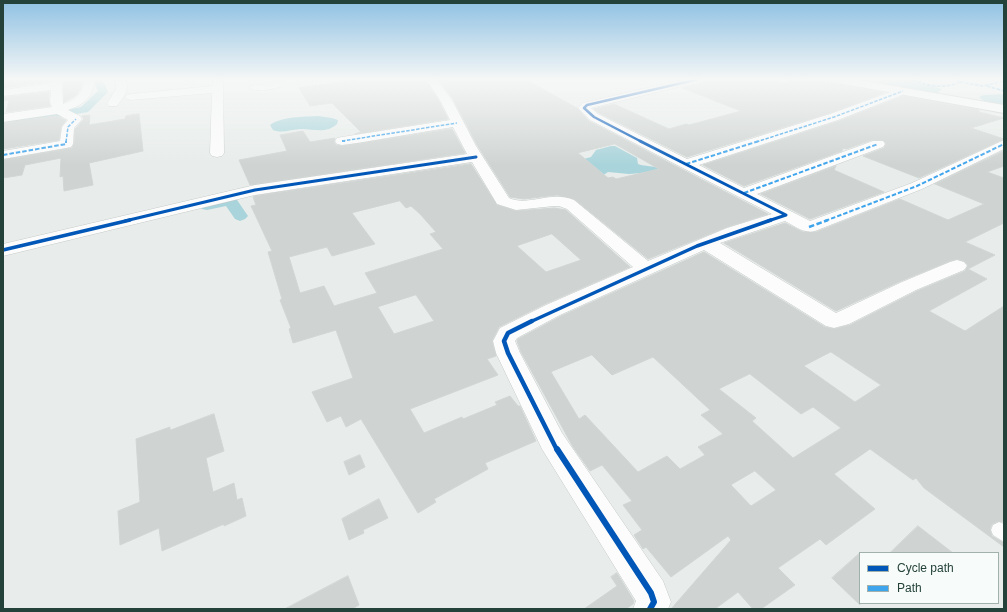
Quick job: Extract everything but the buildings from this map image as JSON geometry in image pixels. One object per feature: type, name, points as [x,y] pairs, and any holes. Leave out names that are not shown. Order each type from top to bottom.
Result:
[{"type":"street","points":[[3,118],[59,110],[65,108]]},
{"type":"street","points":[[217,153],[218,108]]},
{"type":"street","points":[[450,108],[476,157],[500,197],[507,204],[515,206],[563,201],[573,206],[646,269]]},
{"type":"street","points":[[584,108],[594,117],[809,227],[917,186],[1004,144]]},
{"type":"street","points":[[686,164],[834,117],[859,108]]},
{"type":"street","points":[[3,155],[66,144],[68,127],[76,119],[59,110]]},
{"type":"street","points":[[342,141],[385,135],[426,126],[457,123]]},
{"type":"street","points":[[744,193],[878,144]]},
{"type":"street","points":[[3,250],[255,190],[476,157]]},
{"type":"street","points":[[650,609],[654,602],[651,593],[618,546],[552,441],[508,353],[504,341],[508,333],[522,325],[646,269],[733,232],[786,215]]},
{"type":"street","points":[[706,243],[834,321],[909,286],[957,266]]},
{"type":"water","points":[[318,116],[338,120],[337,124],[324,130],[297,129],[280,132],[273,130],[270,125],[287,118]]},
{"type":"water","points":[[615,146],[637,158],[638,164],[660,169],[653,172],[629,174],[608,172],[602,176],[576,161],[591,157],[596,150]]},
{"type":"waterway","points":[[3,120],[41,117],[84,110],[87,108]]},
{"type":"waterway","points":[[207,206],[230,200],[240,216]]},
{"type":"marked path","points":[[686,164],[834,117],[859,108]]},
{"type":"marked path","points":[[3,155],[66,144],[68,127],[76,119]]},
{"type":"marked path","points":[[342,141],[457,123]]},
{"type":"marked path","points":[[744,193],[878,144]]},
{"type":"marked path","points":[[809,227],[917,186],[1004,144]]},
{"type":"cycle path","points":[[584,108],[594,117],[786,215],[733,232],[697,246],[553,310],[508,333],[504,341],[508,353],[552,441],[651,593],[654,602],[650,609]]},
{"type":"cycle path","points":[[3,250],[255,190],[476,157]]}]
